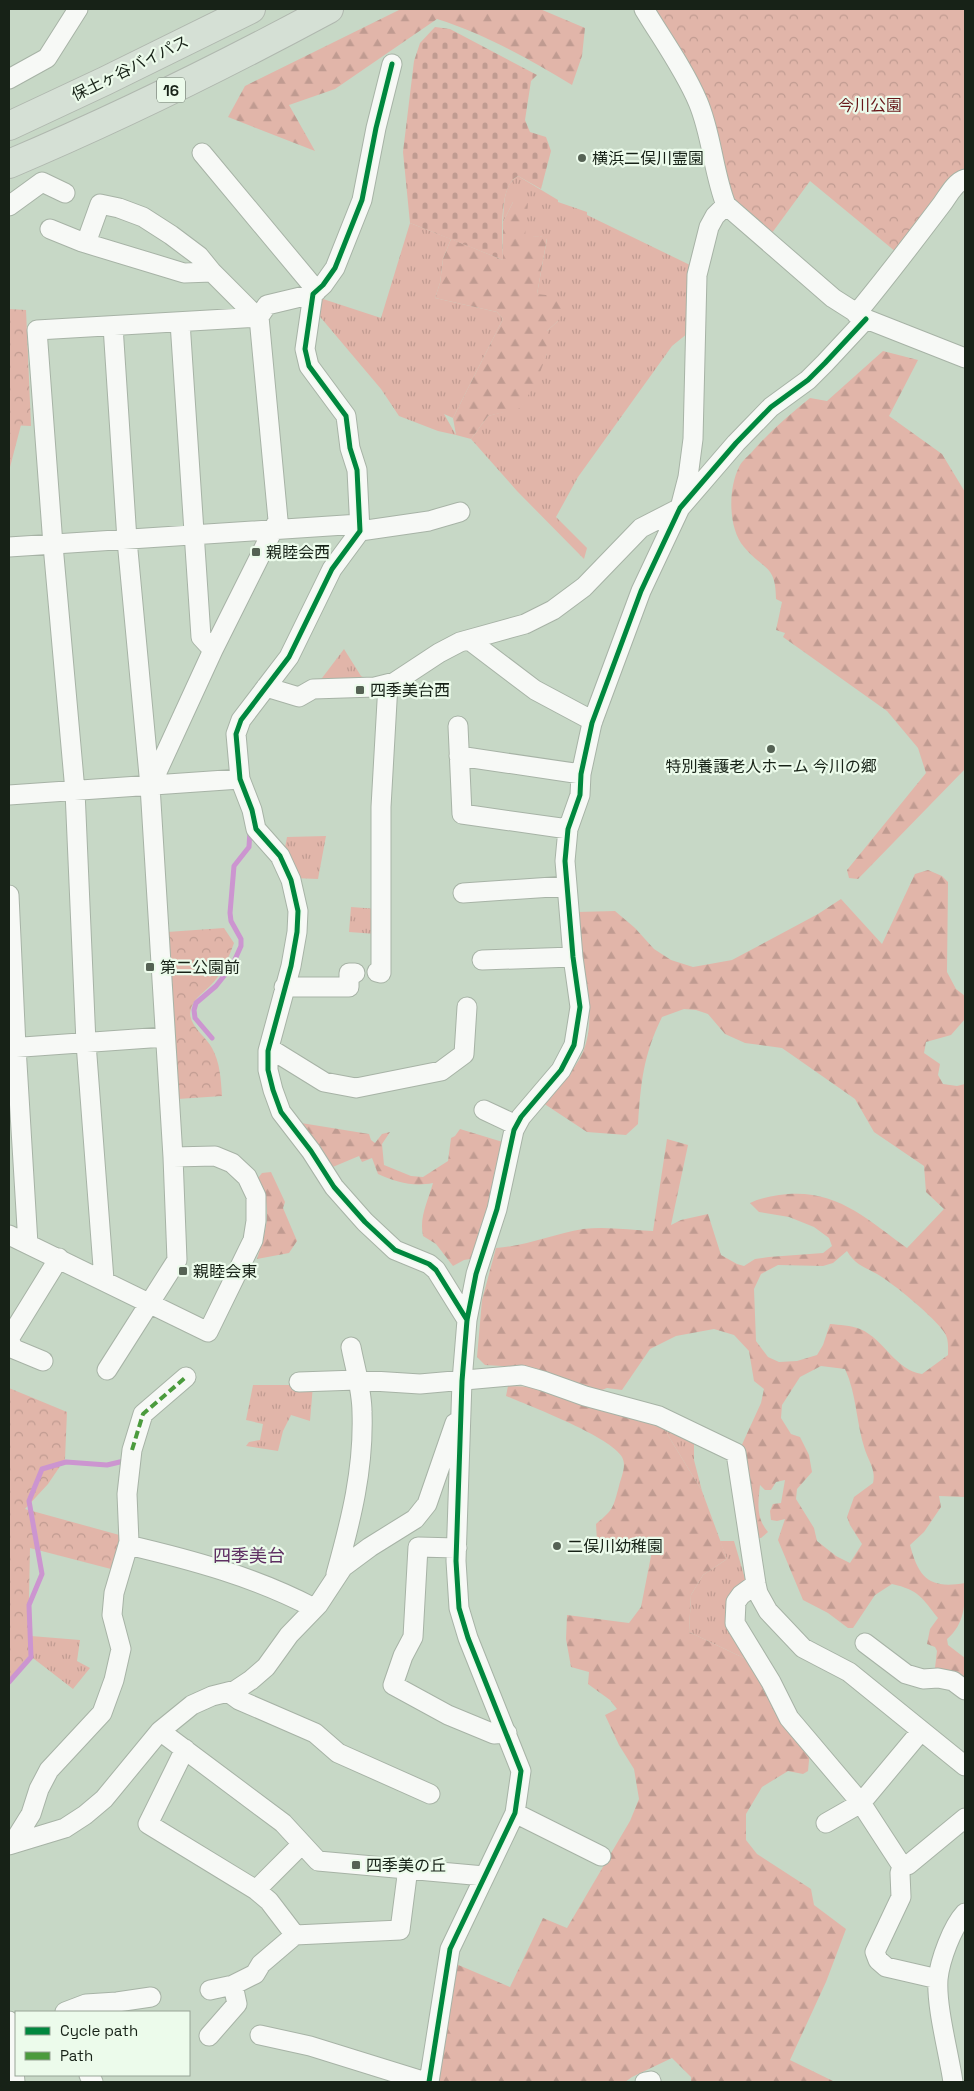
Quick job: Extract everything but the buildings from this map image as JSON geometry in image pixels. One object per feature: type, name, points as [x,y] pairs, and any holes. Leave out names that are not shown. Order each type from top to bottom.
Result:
[{"type":"highway","name":"保土ヶ谷バイパス","points":[[9,126],[105,82],[251,9]]},
{"type":"highway","name":"16","points":[[9,164],[69,138],[244,54],[329,9]]},
{"type":"street","points":[[9,79],[47,58],[78,9]]},
{"type":"street","points":[[644,9],[685,75],[698,102],[707,128],[720,191],[726,206],[826,292],[861,316],[965,358]]},
{"type":"street","points":[[392,64],[376,128],[362,200],[334,268],[315,293],[305,349],[309,366],[346,416],[350,448],[357,470],[360,528],[332,569],[289,657],[241,720],[236,734],[240,780],[252,810],[256,829],[280,856],[291,880],[298,911],[291,966],[269,1048],[268,1070],[281,1112],[311,1151],[334,1187],[365,1222],[395,1250],[429,1264],[436,1270],[466,1320]]},
{"type":"street","points":[[202,153],[315,293]]},
{"type":"street","points":[[266,687],[299,697],[313,689],[375,687],[388,684],[439,653],[469,640],[525,624],[553,610],[584,587],[641,528],[680,508],[736,443],[772,407],[808,380],[825,363],[952,190],[961,180],[965,179]]},
{"type":"street","points":[[9,206],[42,182],[64,193]]},
{"type":"street","points":[[86,243],[95,206],[100,204],[119,208],[143,217],[199,256],[212,272],[259,318]]},
{"type":"street","points":[[260,2035],[310,2046],[428,2082],[450,1949],[515,1812],[521,1771],[468,1638],[460,1608],[457,1548],[462,1381],[466,1320],[476,1274],[497,1209],[516,1125],[561,1070],[574,1045],[580,1007],[573,957],[565,861],[568,830],[580,794],[581,774],[593,721],[641,591],[680,508],[688,477],[693,439],[696,275],[708,227],[715,216],[726,206]]},
{"type":"street","points":[[50,229],[86,243],[184,273],[212,272]]},
{"type":"street","points":[[150,786],[213,650],[278,520],[259,318],[267,305],[315,293]]},
{"type":"street","points":[[104,1280],[86,1043],[75,791],[53,545],[37,330],[259,318]]},
{"type":"street","points":[[180,322],[201,637],[213,650]]},
{"type":"street","points":[[107,1370],[177,1260],[173,1157],[164,1037],[150,786],[127,540],[113,326]]},
{"type":"street","points":[[9,547],[194,535],[360,528],[429,521],[460,512]]},
{"type":"street","points":[[469,640],[535,690],[593,721]]},
{"type":"street","points":[[377,972],[381,973],[382,807],[388,684]]},
{"type":"street","points":[[458,726],[462,814],[568,830]]},
{"type":"street","points":[[460,756],[581,774]]},
{"type":"street","points":[[9,795],[240,780]]},
{"type":"street","points":[[464,893],[567,886]]},
{"type":"street","points":[[9,895],[12,1048],[28,1244]]},
{"type":"street","points":[[482,960],[573,957]]},
{"type":"street","points":[[284,987],[349,987],[349,973],[355,973]]},
{"type":"street","points":[[269,1048],[324,1082],[356,1088],[441,1071],[464,1054],[467,1007]]},
{"type":"street","points":[[12,1048],[164,1037]]},
{"type":"street","points":[[484,1110],[516,1125]]},
{"type":"street","points":[[9,1235],[208,1332],[253,1240],[256,1221],[256,1196],[247,1177],[232,1163],[215,1156],[173,1157]]},
{"type":"street","points":[[43,1361],[14,1349],[9,1339],[59,1258]]},
{"type":"street","points":[[11,1844],[66,1828],[85,1815],[104,1799],[160,1731],[192,1705],[212,1696],[236,1690],[251,1680],[266,1666],[289,1635],[327,1592],[334,1578],[354,1508],[362,1453],[362,1410],[351,1347]]},
{"type":"street","points":[[299,1382],[357,1380],[420,1384],[522,1375],[585,1396],[659,1416],[736,1453],[756,1584],[758,1593],[768,1611],[803,1648],[849,1672],[965,1766]]},
{"type":"street","points":[[11,1844],[31,1814],[39,1789],[49,1770],[102,1713],[114,1680],[121,1649],[112,1615],[114,1593],[128,1545],[127,1494],[132,1450],[143,1414],[186,1377]]},
{"type":"street","points":[[334,1578],[343,1567],[370,1547],[415,1519],[427,1504],[462,1400]]},
{"type":"street","points":[[128,1545],[224,1571],[280,1590],[314,1608]]},
{"type":"street","points":[[457,1548],[418,1547],[413,1638],[403,1656],[393,1685],[448,1715],[494,1734],[507,1733]]},
{"type":"street","points":[[756,1584],[740,1595],[736,1602],[735,1622],[771,1682],[789,1718],[862,1803],[902,1866],[900,1873],[902,1897],[875,1952],[878,1960],[886,1967],[938,1979]]},
{"type":"street","points":[[865,1642],[906,1674],[923,1679],[938,1678],[953,1681],[965,1690]]},
{"type":"street","points":[[228,1692],[239,1700],[314,1733],[338,1753],[430,1794]]},
{"type":"street","points":[[160,1731],[283,1823],[318,1860],[484,1876]]},
{"type":"street","points":[[826,1823],[862,1803],[921,1731]]},
{"type":"street","points":[[185,1748],[148,1824],[256,1890],[269,1901],[295,1935]]},
{"type":"street","points":[[515,1812],[601,1856]]},
{"type":"street","points":[[902,1866],[908,1865],[965,1818]]},
{"type":"street","points":[[256,1890],[302,1844]]},
{"type":"street","points":[[210,1990],[233,1985],[255,1974],[261,1964],[295,1935],[400,1930],[408,1868]]},
{"type":"street","points":[[954,2082],[939,2001],[938,1979],[949,1938],[959,1919],[965,1913]]},
{"type":"street","points":[[209,2036],[237,2004],[233,1985]]},
{"type":"street","points":[[68,2011],[86,2004],[151,1997]]},
{"type":"street","points":[[12,2024],[15,2082]]},
{"type":"green space","points":[[401,9],[540,9],[585,28],[582,56],[572,85],[506,48],[472,32],[437,19],[335,89],[289,105],[315,151],[228,117],[245,86]]},
{"type":"green space","name":"今川公園","points":[[655,9],[965,9],[965,171],[954,174],[947,181],[896,252],[810,181],[769,237],[738,207],[727,185],[699,83]]},
{"type":"green space","points":[[435,27],[450,29],[537,75],[531,81],[525,120],[530,132],[546,137],[551,151],[541,189],[518,176],[511,182],[507,191],[502,227],[503,260],[410,223],[403,152],[414,61],[420,43]]},
{"type":"green space","points":[[518,176],[558,200],[558,202],[587,212],[587,215],[690,265],[692,270],[693,329],[672,346],[578,477],[556,517],[587,548],[584,559],[517,491],[471,439],[488,416],[521,407],[547,354],[547,331],[558,321],[537,294],[547,239],[540,236],[525,238],[513,202],[503,222],[507,190],[509,184]]},
{"type":"green space","points":[[513,202],[528,203],[525,237],[540,236],[547,238],[537,294],[554,296],[564,310],[558,321],[547,331],[547,354],[537,380],[521,408],[488,416],[471,439],[456,435],[453,418],[503,319],[497,312],[435,298],[440,283],[443,259],[451,239],[503,260],[503,222]]},
{"type":"green space","points":[[410,223],[451,239],[443,259],[440,283],[435,298],[497,312],[503,319],[453,418],[444,414],[456,435],[438,431],[399,416],[381,389],[316,312],[320,298],[381,318]]},
{"type":"green space","points":[[9,309],[26,310],[31,426],[9,425]]},
{"type":"green space","points":[[883,351],[918,360],[889,416],[942,454],[965,492],[965,769],[858,879],[849,878],[847,870],[926,773],[918,748],[887,711],[783,637],[785,633],[776,630],[782,602],[776,599],[774,579],[767,568],[744,547],[739,539],[732,519],[731,508],[735,476],[740,465],[772,431],[810,398],[827,401]]},
{"type":"green space","points":[[9,425],[21,425],[9,471]]},
{"type":"green space","points":[[344,649],[361,676],[370,681],[316,686]]},
{"type":"green space","points":[[326,836],[318,879],[294,878],[284,853],[287,837]]},
{"type":"green space","points":[[928,870],[942,876],[948,882],[947,972],[956,989],[965,996],[965,1019],[951,1035],[926,1042],[924,1053],[940,1064],[938,1075],[943,1084],[957,1086],[965,1084],[965,1497],[939,1496],[941,1507],[924,1532],[910,1545],[917,1566],[928,1579],[935,1583],[943,1584],[965,1583],[961,1620],[947,1639],[948,1645],[965,1658],[965,1681],[952,1672],[935,1668],[937,1651],[935,1647],[927,1644],[930,1629],[938,1618],[924,1600],[908,1589],[892,1584],[875,1595],[853,1628],[848,1628],[828,1613],[803,1600],[778,1540],[785,1519],[771,1520],[770,1511],[773,1504],[781,1503],[785,1480],[776,1482],[771,1490],[765,1490],[760,1485],[758,1504],[760,1516],[768,1532],[761,1538],[752,1538],[734,1462],[761,1403],[764,1389],[754,1381],[749,1351],[734,1335],[714,1329],[676,1336],[650,1349],[622,1390],[607,1388],[594,1393],[535,1368],[485,1365],[477,1357],[482,1300],[496,1248],[518,1245],[592,1228],[653,1231],[667,1139],[688,1145],[671,1225],[681,1220],[708,1214],[721,1255],[744,1266],[755,1259],[823,1253],[832,1246],[829,1238],[814,1227],[789,1217],[759,1212],[750,1203],[760,1199],[779,1195],[799,1194],[833,1200],[863,1216],[907,1248],[944,1209],[926,1192],[924,1166],[874,1132],[855,1099],[782,1048],[745,1043],[725,1034],[708,1014],[696,1010],[684,1009],[662,1017],[651,1044],[644,1069],[638,1124],[626,1135],[587,1132],[543,1103],[580,1059],[587,1040],[589,1003],[579,944],[577,912],[615,911],[635,928],[654,949],[671,960],[693,967],[732,960],[818,914],[841,899],[882,944],[915,874]],"holes":[[[847,1251],[857,1263],[893,1285],[932,1318],[947,1337],[948,1355],[922,1374],[913,1372],[897,1361],[876,1340],[860,1329],[830,1324],[823,1345],[817,1355],[797,1361],[779,1362],[768,1357],[756,1341],[754,1289],[761,1274],[778,1265],[823,1266],[833,1263]],[[821,1366],[845,1369],[852,1389],[862,1440],[874,1474],[873,1483],[854,1497],[847,1517],[862,1544],[850,1563],[836,1556],[817,1541],[814,1528],[796,1499],[797,1489],[812,1472],[809,1455],[800,1437],[791,1434],[781,1418],[782,1405],[800,1377]]]},
{"type":"green space","points":[[351,907],[378,909],[376,934],[349,932]]},
{"type":"green space","points":[[224,928],[234,943],[218,977],[194,1002],[190,1014],[194,1025],[215,1053],[220,1071],[222,1096],[178,1099],[167,932]]},
{"type":"green space","points":[[295,1122],[369,1134],[371,1140],[375,1143],[382,1134],[390,1132],[382,1144],[384,1165],[411,1176],[423,1177],[448,1161],[451,1138],[460,1129],[506,1143],[476,1258],[464,1260],[453,1266],[436,1244],[423,1236],[423,1216],[433,1183],[412,1184],[391,1179],[378,1174],[372,1158],[362,1162],[359,1156],[328,1169]]},
{"type":"green space","points":[[271,1172],[285,1202],[283,1208],[297,1241],[289,1253],[257,1259],[267,1218],[266,1199],[258,1178],[262,1173]]},
{"type":"green space","points":[[253,1385],[313,1385],[310,1421],[291,1415],[283,1431],[278,1451],[246,1446],[249,1442],[260,1440],[263,1424],[246,1420]]},
{"type":"green space","points":[[508,1386],[537,1387],[658,1419],[702,1491],[727,1559],[703,1575],[691,1595],[689,1632],[748,1660],[810,1750],[808,1771],[803,1774],[788,1771],[762,1787],[746,1814],[746,1840],[757,1854],[811,1889],[814,1905],[846,1929],[826,1982],[790,2060],[835,2082],[691,2082],[691,2077],[672,2058],[625,2082],[438,2082],[456,1964],[510,1987],[543,1918],[567,1928],[630,1821],[639,1799],[634,1769],[619,1745],[605,1715],[617,1709],[610,1700],[588,1684],[589,1672],[571,1667],[566,1639],[567,1615],[629,1623],[641,1607],[652,1551],[597,1541],[596,1524],[610,1511],[614,1504],[623,1472],[624,1464],[622,1457],[603,1440],[550,1414],[506,1396]]},
{"type":"green space","points":[[9,1388],[67,1412],[65,1459],[48,1484],[25,1509],[123,1536],[111,1569],[30,1548],[29,1598],[32,1652],[9,1679]]},
{"type":"green space","points":[[658,1419],[694,1435],[694,1460],[702,1491]]},
{"type":"green space","points":[[720,1541],[734,1541],[746,1582],[729,1628],[736,1644],[748,1660],[689,1632],[691,1595],[703,1575],[727,1559]]},
{"type":"green space","points":[[31,1636],[80,1640],[77,1661],[90,1668],[73,1689],[29,1655],[32,1651]]},
{"type":"waterway","points":[[212,1038],[195,1018],[194,1010],[196,1003],[216,986],[232,966],[241,946],[241,939],[231,921],[230,913],[234,866],[249,847],[250,830]]},
{"type":"waterway","points":[[9,1682],[31,1657],[29,1605],[42,1574],[29,1501],[42,1469],[66,1462],[107,1465],[124,1461]]},
{"type":"marked path","points":[[132,1450],[143,1414],[186,1377]]},
{"type":"cycle path","points":[[392,64],[376,128],[362,200],[335,268],[323,285],[313,294],[305,349],[309,366],[346,416],[350,448],[357,470],[360,531],[332,569],[289,657],[241,720],[236,734],[240,779],[252,810],[256,829],[280,856],[291,880],[298,911],[297,932],[291,966],[268,1051],[268,1070],[281,1112],[311,1151],[334,1187],[365,1222],[395,1250],[429,1264],[436,1270],[467,1320]]},
{"type":"cycle path","points":[[429,2082],[450,1949],[515,1813],[521,1771],[468,1638],[459,1608],[456,1561],[462,1381],[467,1320],[476,1274],[497,1209],[514,1130],[521,1117],[561,1070],[574,1045],[580,1007],[573,957],[565,861],[568,829],[580,795],[581,774],[592,723],[641,591],[680,508],[736,443],[771,407],[808,380],[866,319]]},
{"type":"place","name":"横浜二俣川霊園","points":[[582,158]]},
{"type":"place","name":"親睦会西","points":[[256,552]]},
{"type":"place","name":"四季美台西","points":[[360,690]]},
{"type":"place","name":"特別養護老人ホーム 今川の郷","points":[[771,749]]},
{"type":"place","name":"第二公園前","points":[[150,967]]},
{"type":"place","name":"親睦会東","points":[[183,1271]]},
{"type":"place","name":"二俣川幼稚園","points":[[557,1546]]},
{"type":"place","name":"四季美の丘","points":[[356,1865]]},
{"type":"district","name":"四季美台","points":[[249,1555]]}]
